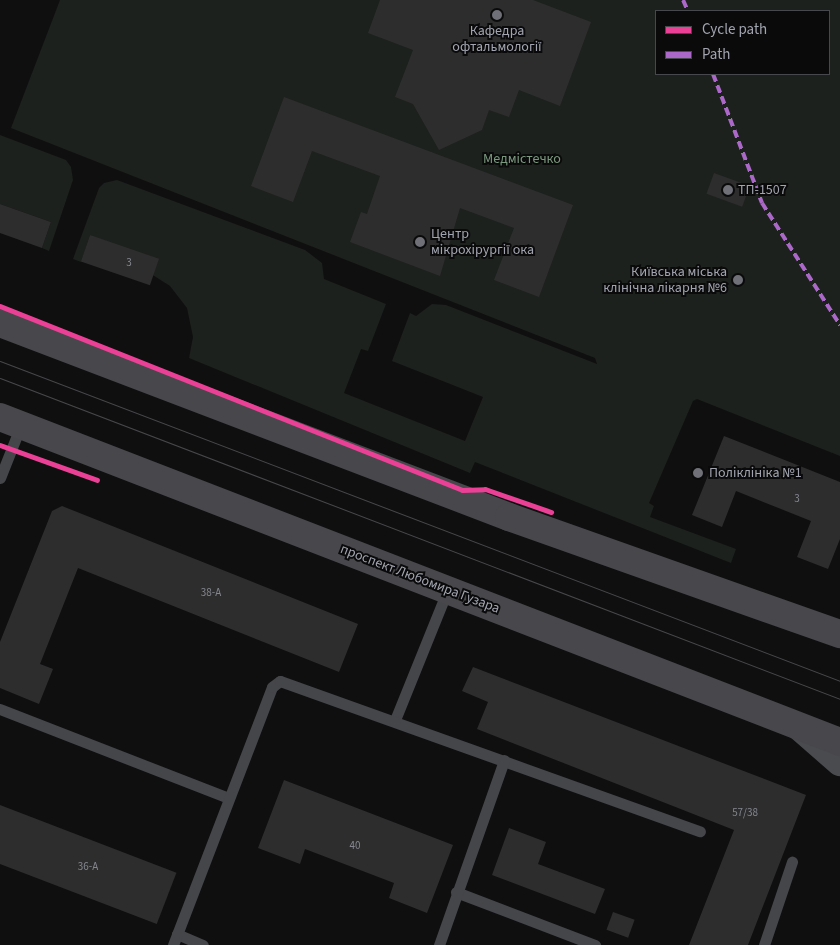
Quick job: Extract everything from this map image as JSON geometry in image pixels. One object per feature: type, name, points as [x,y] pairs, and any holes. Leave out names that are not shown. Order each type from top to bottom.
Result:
[{"type":"main road","points":[[0,324],[509,517],[836,631]]},
{"type":"main road","name":"проспект Любомира Гузара","points":[[10,421],[840,742]]},
{"type":"main road","points":[[798,725],[840,762]]},
{"type":"lane","points":[[0,478],[10,421]]},
{"type":"lane","points":[[395,720],[448,589]]},
{"type":"lane","points":[[203,945],[175,940],[228,798],[276,683],[288,680],[700,831]]},
{"type":"lane","points":[[0,709],[228,798]]},
{"type":"lane","points":[[439,945],[456,892],[504,760]]},
{"type":"lane","points":[[764,945],[792,862]]},
{"type":"lane","points":[[456,892],[595,945]]},
{"type":"green space","name":"Медмістечко","points":[[60,0],[840,0],[840,456],[697,399],[693,401],[649,503],[654,506],[650,517],[736,549],[731,563],[475,462],[470,473],[189,358],[193,337],[187,308],[170,286],[90,235],[81,262],[73,259],[99,188],[104,183],[117,180],[305,250],[322,263],[324,279],[386,304],[368,351],[361,349],[344,393],[465,441],[483,397],[392,361],[410,313],[416,316],[432,304],[446,305],[597,364],[595,358],[11,128]]},
{"type":"green space","points":[[0,135],[66,160],[71,167],[73,180],[49,251],[42,248],[51,222],[0,204]]},
{"type":"building","points":[[380,0],[533,0],[591,22],[560,106],[519,90],[509,117],[489,110],[482,130],[439,150],[413,104],[395,97],[413,50],[368,33]]},
{"type":"building","points":[[284,97],[573,205],[539,297],[494,280],[514,228],[460,208],[440,276],[350,242],[361,212],[367,214],[380,176],[312,151],[293,202],[251,186]]},
{"type":"building","name":"ТП-1507","points":[[714,173],[750,186],[742,207],[706,194]]},
{"type":"building","points":[[0,204],[51,222],[42,248],[0,233]]},
{"type":"building","points":[[90,235],[159,259],[150,285],[81,261]]},
{"type":"building","points":[[724,436],[840,482],[840,539],[828,569],[797,557],[811,521],[736,491],[722,527],[692,515]]},
{"type":"building","points":[[62,506],[358,624],[339,672],[78,568],[40,664],[53,669],[39,704],[0,688],[0,642],[52,511]]},
{"type":"building","points":[[473,667],[806,795],[748,945],[689,945],[734,830],[477,729],[488,702],[462,691]]},
{"type":"building","points":[[284,780],[453,845],[427,913],[389,898],[394,883],[305,849],[300,864],[258,848]]},
{"type":"building","points":[[0,805],[176,873],[157,924],[0,864]]},
{"type":"building","points":[[509,828],[546,842],[538,864],[605,889],[595,914],[492,875]]},
{"type":"building","points":[[613,912],[635,920],[628,938],[607,930]]},
{"type":"tram line","points":[[0,361],[840,681]]},
{"type":"tram line","points":[[0,378],[840,699]]},
{"type":"marked path","points":[[683,0],[688,10]]},
{"type":"marked path","points":[[713,75],[762,203],[840,325]]},
{"type":"cycle path","points":[[0,306],[462,490],[485,489],[551,512]]},
{"type":"cycle path","points":[[0,445],[97,480]]},
{"type":"place","name":"Кафедра офтальмології","points":[[497,15]]},
{"type":"place","name":"ТП-1507","points":[[728,190]]},
{"type":"place","name":"Центр мікрохірургії ока","points":[[420,242]]},
{"type":"place","name":"Київська міська клінічна лікарня №6","points":[[738,280]]},
{"type":"place","name":"Поліклініка №1","points":[[698,473]]}]
